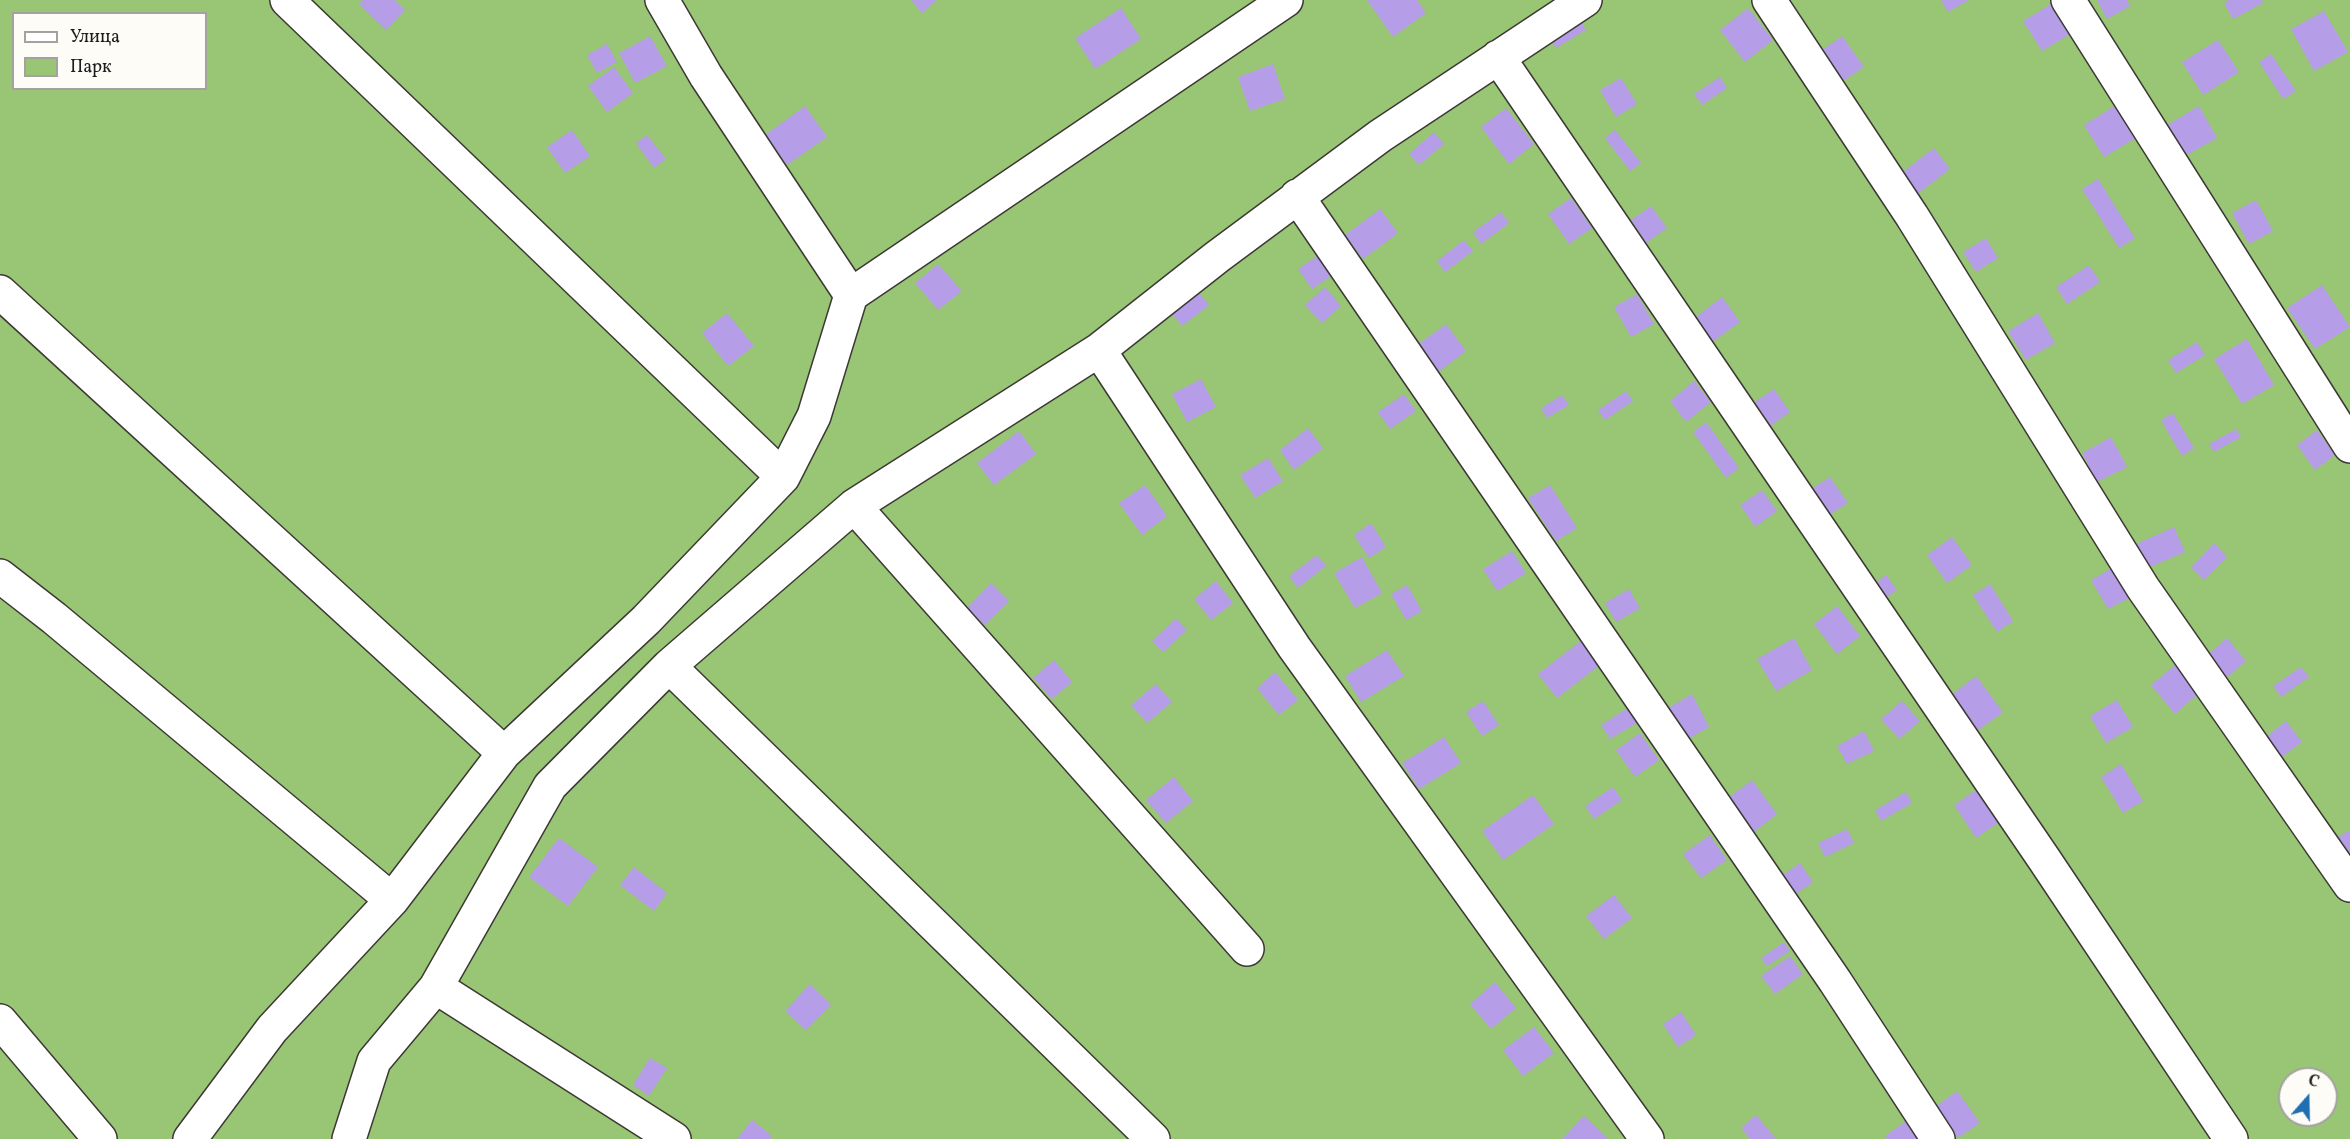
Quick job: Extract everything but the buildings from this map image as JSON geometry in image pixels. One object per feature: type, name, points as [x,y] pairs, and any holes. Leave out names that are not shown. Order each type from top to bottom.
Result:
[{"type":"street","points":[[286,0],[783,477]]},
{"type":"street","points":[[662,0],[706,76],[850,295]]},
{"type":"street","points":[[349,1139],[374,1061],[436,987],[550,786],[669,666],[854,506],[1099,350],[1297,196],[1380,136],[1585,0]]},
{"type":"street","points":[[1769,0],[1912,216],[2144,588],[2350,885]]},
{"type":"street","points":[[2068,0],[2350,446]]},
{"type":"street","points":[[190,1139],[272,1029],[392,900],[504,753],[646,620],[783,477],[814,416],[850,295],[1277,3]]},
{"type":"street","points":[[1498,57],[2044,859],[2230,1139]]},
{"type":"street","points":[[1297,196],[1835,981],[1938,1139]]},
{"type":"street","points":[[0,292],[504,753]]},
{"type":"street","points":[[1099,350],[1294,646],[1647,1139]]},
{"type":"street","points":[[854,506],[1247,949]]},
{"type":"street","points":[[0,576],[63,625],[392,900]]},
{"type":"street","points":[[669,666],[1153,1139]]},
{"type":"street","points":[[436,987],[674,1139]]},
{"type":"street","points":[[0,1021],[100,1139]]},
{"type":"green space","points":[[0,0],[2350,0],[2350,1139],[0,1139]]}]
